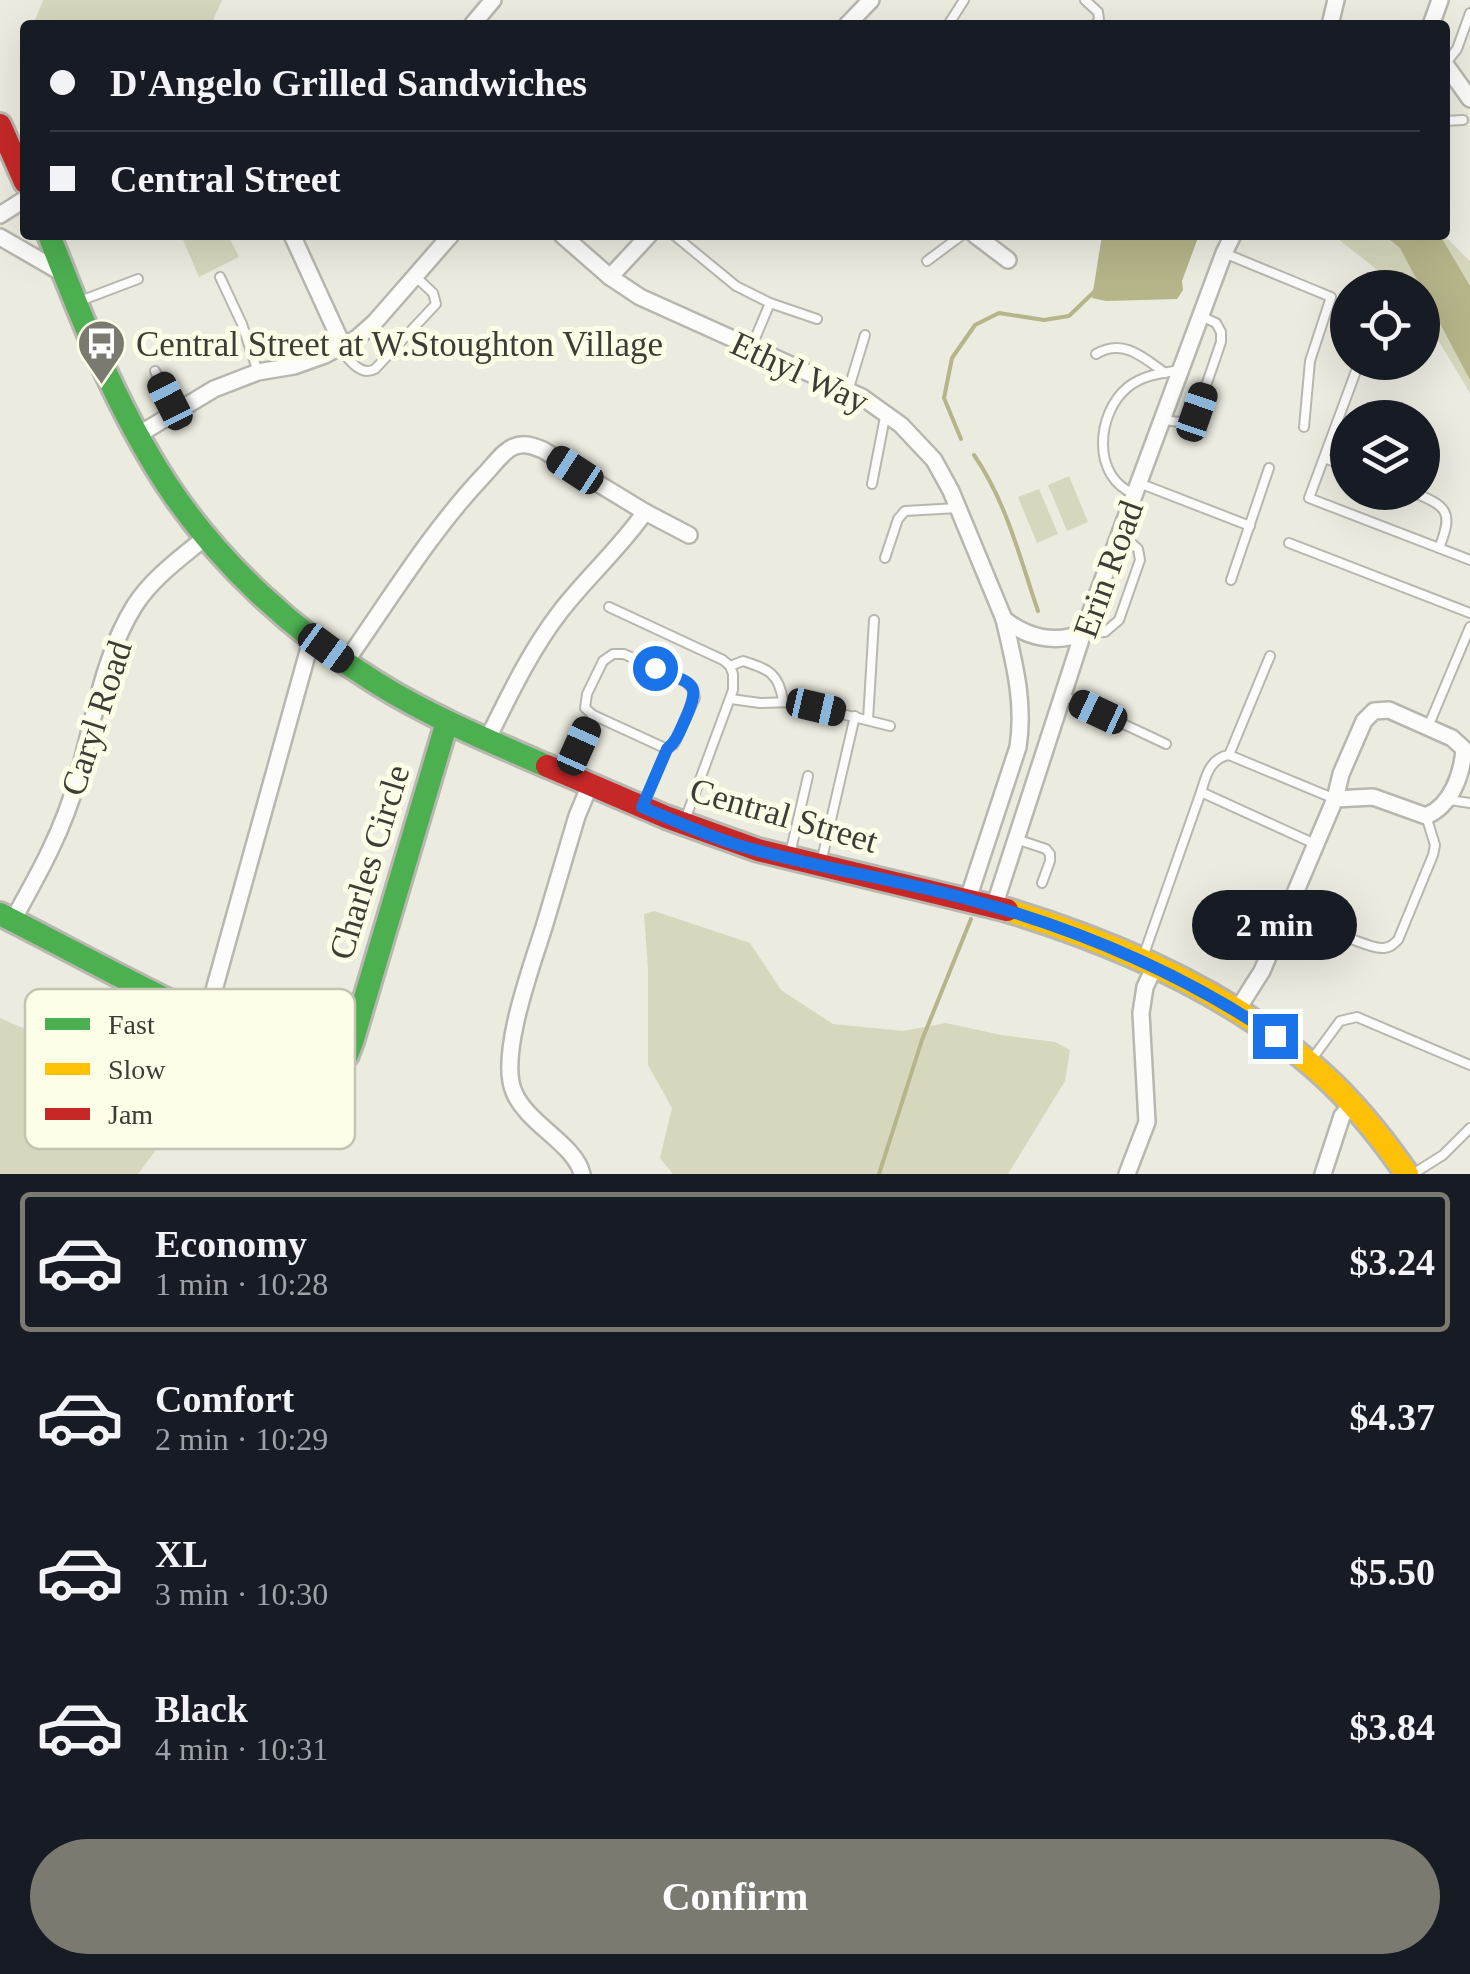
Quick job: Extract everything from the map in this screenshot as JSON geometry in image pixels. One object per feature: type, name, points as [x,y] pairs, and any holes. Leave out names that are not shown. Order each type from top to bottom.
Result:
[{"type":"main road","points":[[0,125],[20,171]]},
{"type":"main road","name":"Central Street","points":[[51,240],[138,435],[168,485],[207,536],[268,600],[344,662],[448,722],[737,844],[968,899],[1070,932],[1147,964],[1236,1012],[1310,1062],[1377,1131],[1410,1174]]},
{"type":"main road","name":"Charles Circle","points":[[355,1030],[448,722]]},
{"type":"main road","name":"Charles Circle","points":[[7,917],[147,989]]},
{"type":"street","points":[[476,20],[494,0]]},
{"type":"street","points":[[853,20],[872,0]]},
{"type":"street","points":[[1450,71],[1470,99]]},
{"type":"street","points":[[0,237],[64,274]]},
{"type":"street","points":[[294,240],[341,347]]},
{"type":"street","points":[[138,435],[214,389],[258,372],[294,366],[341,347],[371,327],[442,240]]},
{"type":"street","name":"Ethyl Way","points":[[568,240],[610,277],[650,302],[886,412],[934,460],[1004,620],[1021,710],[1018,747],[968,899]]},
{"type":"street","points":[[610,277],[644,240]]},
{"type":"street","points":[[982,240],[1008,260]]},
{"type":"street","name":"Erin Road","points":[[994,907],[1084,632],[1162,419],[1173,371],[1201,316],[1230,240]]},
{"type":"street","points":[[344,662],[457,506],[508,450],[524,444],[543,450],[689,535]]},
{"type":"street","points":[[487,740],[523,669],[559,613],[645,512]]},
{"type":"street","name":"Caryl Road","points":[[7,917],[54,846],[77,782],[96,702],[134,608],[150,585],[207,536]]},
{"type":"street","points":[[1004,620],[1038,637],[1058,639],[1084,632]]},
{"type":"street","points":[[214,989],[312,637]]},
{"type":"street","points":[[1236,1012],[1262,971],[1368,715],[1389,710],[1466,742],[1448,799],[1426,816],[1373,797],[1335,799]]},
{"type":"street","points":[[582,1174],[576,1159],[516,1098],[510,1072],[518,1014],[577,816],[590,785]]},
{"type":"street","points":[[1127,1174],[1147,1122],[1141,1005],[1147,964]]},
{"type":"street","points":[[1323,1174],[1342,1116],[1352,1104]]},
{"type":"lane","points":[[1450,58],[1470,14]]},
{"type":"lane","points":[[1450,121],[1463,120]]},
{"type":"lane","points":[[680,240],[736,286],[770,303],[818,319]]},
{"type":"lane","points":[[927,262],[956,240]]},
{"type":"lane","points":[[1224,253],[1331,297],[1310,361],[1304,427]]},
{"type":"lane","points":[[341,347],[362,371],[376,369],[436,304],[433,292],[415,276]]},
{"type":"lane","points":[[220,277],[258,372]]},
{"type":"lane","points":[[76,302],[138,279]]},
{"type":"lane","points":[[751,348],[770,303]]},
{"type":"lane","points":[[1162,419],[1183,422],[1197,412],[1221,337],[1216,323],[1201,316]]},
{"type":"lane","points":[[848,391],[865,335]]},
{"type":"lane","points":[[1096,354],[1106,348],[1125,348],[1173,371]]},
{"type":"lane","points":[[155,370],[177,414]]},
{"type":"lane","points":[[1173,371],[1149,376],[1116,399],[1106,423],[1106,468],[1114,482],[1125,490],[1137,489],[1250,526]]},
{"type":"lane","points":[[1353,380],[1311,499],[1470,560]]},
{"type":"lane","points":[[872,484],[886,412]]},
{"type":"lane","points":[[1324,458],[1330,460]]},
{"type":"lane","points":[[1231,580],[1269,468]]},
{"type":"lane","points":[[1439,548],[1447,526],[1440,506]]},
{"type":"lane","points":[[885,558],[898,519],[905,512],[958,508]]},
{"type":"lane","points":[[1084,632],[1105,632],[1120,620],[1140,560],[1138,549],[1122,534]]},
{"type":"lane","points":[[1290,543],[1470,612]]},
{"type":"lane","points":[[609,606],[730,666],[734,682],[731,699],[684,824]]},
{"type":"lane","points":[[868,720],[874,620]]},
{"type":"lane","points":[[1428,727],[1470,626]]},
{"type":"lane","points":[[642,807],[695,693],[686,682],[671,674],[624,654],[608,655],[602,660],[585,699],[585,708],[667,749]]},
{"type":"lane","points":[[1228,754],[1270,656]]},
{"type":"lane","points":[[730,666],[743,660],[770,672],[781,687],[783,701]]},
{"type":"lane","points":[[1064,696],[1166,744]]},
{"type":"lane","points":[[731,699],[760,704],[783,701],[890,726]]},
{"type":"lane","points":[[566,774],[593,715]]},
{"type":"lane","points":[[820,866],[855,716]]},
{"type":"lane","points":[[1147,964],[1214,762],[1228,754],[1335,799]]},
{"type":"lane","points":[[790,859],[808,776]]},
{"type":"lane","points":[[1201,792],[1316,844]]},
{"type":"lane","points":[[1448,799],[1470,803]]},
{"type":"lane","points":[[1288,910],[1372,946],[1393,945],[1434,855],[1426,816]]},
{"type":"lane","points":[[1016,839],[1050,854],[1042,884]]},
{"type":"lane","points":[[1310,1062],[1340,1021],[1350,1017],[1364,1019],[1470,1065]]},
{"type":"lane","points":[[1410,1174],[1449,1150],[1470,1128]]},
{"type":"green space","points":[[43,0],[222,0],[213,20],[35,20]]},
{"type":"green space","points":[[183,240],[230,240],[239,257],[199,277]]},
{"type":"green space","points":[[1339,240],[1449,240],[1470,261],[1470,393],[1440,343],[1440,270],[1377,270]]},
{"type":"green space","points":[[1069,476],[1088,522],[1067,531],[1048,485]]},
{"type":"green space","points":[[1039,489],[1058,534],[1037,543],[1018,497]]},
{"type":"green space","points":[[654,911],[750,943],[781,990],[833,1024],[903,1031],[946,1023],[1055,1042],[1070,1050],[1065,1081],[1008,1174],[673,1174],[660,1158],[672,1108],[648,1065],[644,914]]},
{"type":"green space","points":[[0,1018],[25,1029],[25,1149],[157,1149],[138,1174],[0,1174]]},
{"type":"shaded area","points":[[1101,240],[1197,240],[1177,299],[1092,298]]},
{"type":"shaded area","points":[[1390,240],[1443,240],[1470,286],[1470,380],[1440,323],[1440,270],[1412,270],[1400,248]]},
{"type":"waterway","points":[[961,439],[944,398],[952,358],[975,325],[999,313],[1044,320],[1069,316],[1096,290]]},
{"type":"waterway","points":[[974,455],[1004,511],[1038,611]]},
{"type":"waterway","points":[[879,1174],[922,1040],[971,919]]},
{"type":"traffic: fast","points":[[51,240],[87,331],[131,424],[187,513],[234,568],[287,618],[375,682],[438,717],[547,766]]},
{"type":"traffic: fast","points":[[355,1032],[447,722]]},
{"type":"traffic: fast","points":[[0,914],[145,989]]},
{"type":"traffic: slow","points":[[1007,910],[1133,956],[1253,1020],[1335,1086],[1407,1174]]},
{"type":"traffic: jam","points":[[0,125],[20,171]]},
{"type":"traffic: jam","points":[[547,766],[666,817],[758,850],[1007,910]]},
{"type":"place","name":"Central Street at W.Stoughton Village","points":[[101,386]]},
{"type":"route","points":[[655,668],[686,682],[693,688],[695,698],[642,807],[737,844],[968,899],[1045,923],[1141,961],[1275,1036]]}]
